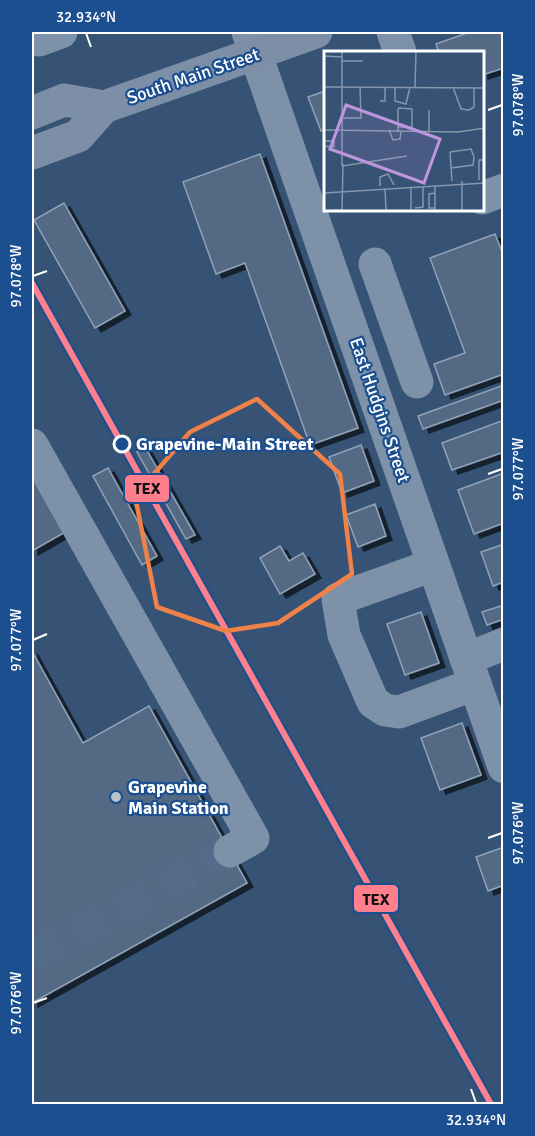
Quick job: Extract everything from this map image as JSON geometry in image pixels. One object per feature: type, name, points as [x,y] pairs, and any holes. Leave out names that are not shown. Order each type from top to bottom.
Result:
[{"type":"main road","name":"South Main Street","points":[[32,153],[78,136],[104,107],[252,43],[316,32]]},
{"type":"main road","name":"South Main Street","points":[[32,112],[64,100],[104,107]]},
{"type":"street","points":[[393,32],[400,51]]},
{"type":"street","name":"East Hudgins Street","points":[[252,43],[312,173],[354,334],[504,767]]},
{"type":"street","points":[[484,198],[504,190]]},
{"type":"street","points":[[375,264],[417,382]]},
{"type":"street","points":[[354,334],[395,320]]},
{"type":"street","points":[[32,445],[253,838],[230,851]]},
{"type":"street","points":[[433,565],[338,599],[344,636],[373,702],[385,710],[399,712],[470,671],[504,644]]},
{"type":"highlighted area","points":[[257,399],[340,474],[352,574],[278,623],[226,631],[157,607],[135,496],[190,432]]},
{"type":"building","points":[[470,32],[504,32],[504,68],[484,74],[484,51],[439,51],[436,44]]},
{"type":"building","points":[[324,91],[324,130],[321,131],[308,97]]},
{"type":"building","points":[[260,154],[358,428],[310,445],[245,263],[216,274],[183,182]]},
{"type":"building","points":[[64,203],[125,311],[95,328],[34,220]]},
{"type":"building","points":[[495,234],[504,257],[504,374],[445,395],[434,364],[465,353],[430,258]]},
{"type":"building","points":[[504,385],[504,400],[423,429],[418,416]]},
{"type":"building","points":[[504,420],[504,452],[452,470],[442,443]]},
{"type":"building","points":[[361,445],[374,481],[342,493],[329,457]]},
{"type":"building","points":[[145,447],[195,535],[186,539],[137,452]]},
{"type":"building","points":[[32,468],[67,531],[32,551]]},
{"type":"building","points":[[108,468],[157,556],[142,565],[93,476]]},
{"type":"building","points":[[504,473],[504,523],[474,534],[458,490]]},
{"type":"building","points":[[375,504],[386,536],[358,547],[346,515]]},
{"type":"building","points":[[504,544],[504,582],[493,586],[481,552]]},
{"type":"building","points":[[280,546],[289,561],[303,553],[315,574],[280,594],[260,558]]},
{"type":"building","points":[[504,605],[504,619],[487,625],[482,612]]},
{"type":"building","points":[[421,612],[439,663],[405,675],[387,624]]},
{"type":"building","name":"Grapevine Main Station","points":[[32,651],[83,743],[149,706],[247,883],[32,1003]]},
{"type":"building","points":[[462,723],[481,775],[440,790],[421,738]]},
{"type":"building","points":[[504,847],[504,885],[488,891],[476,857]]},
{"type":"tunnel","points":[[32,956],[230,851]]},
{"type":"transit line","name":"TEX","points":[[32,283],[491,1104]]},
{"type":"place","name":"Grapevine-Main Street","points":[[122,444]]},
{"type":"place","name":"Grapevine Main Station","points":[[116,797]]}]
